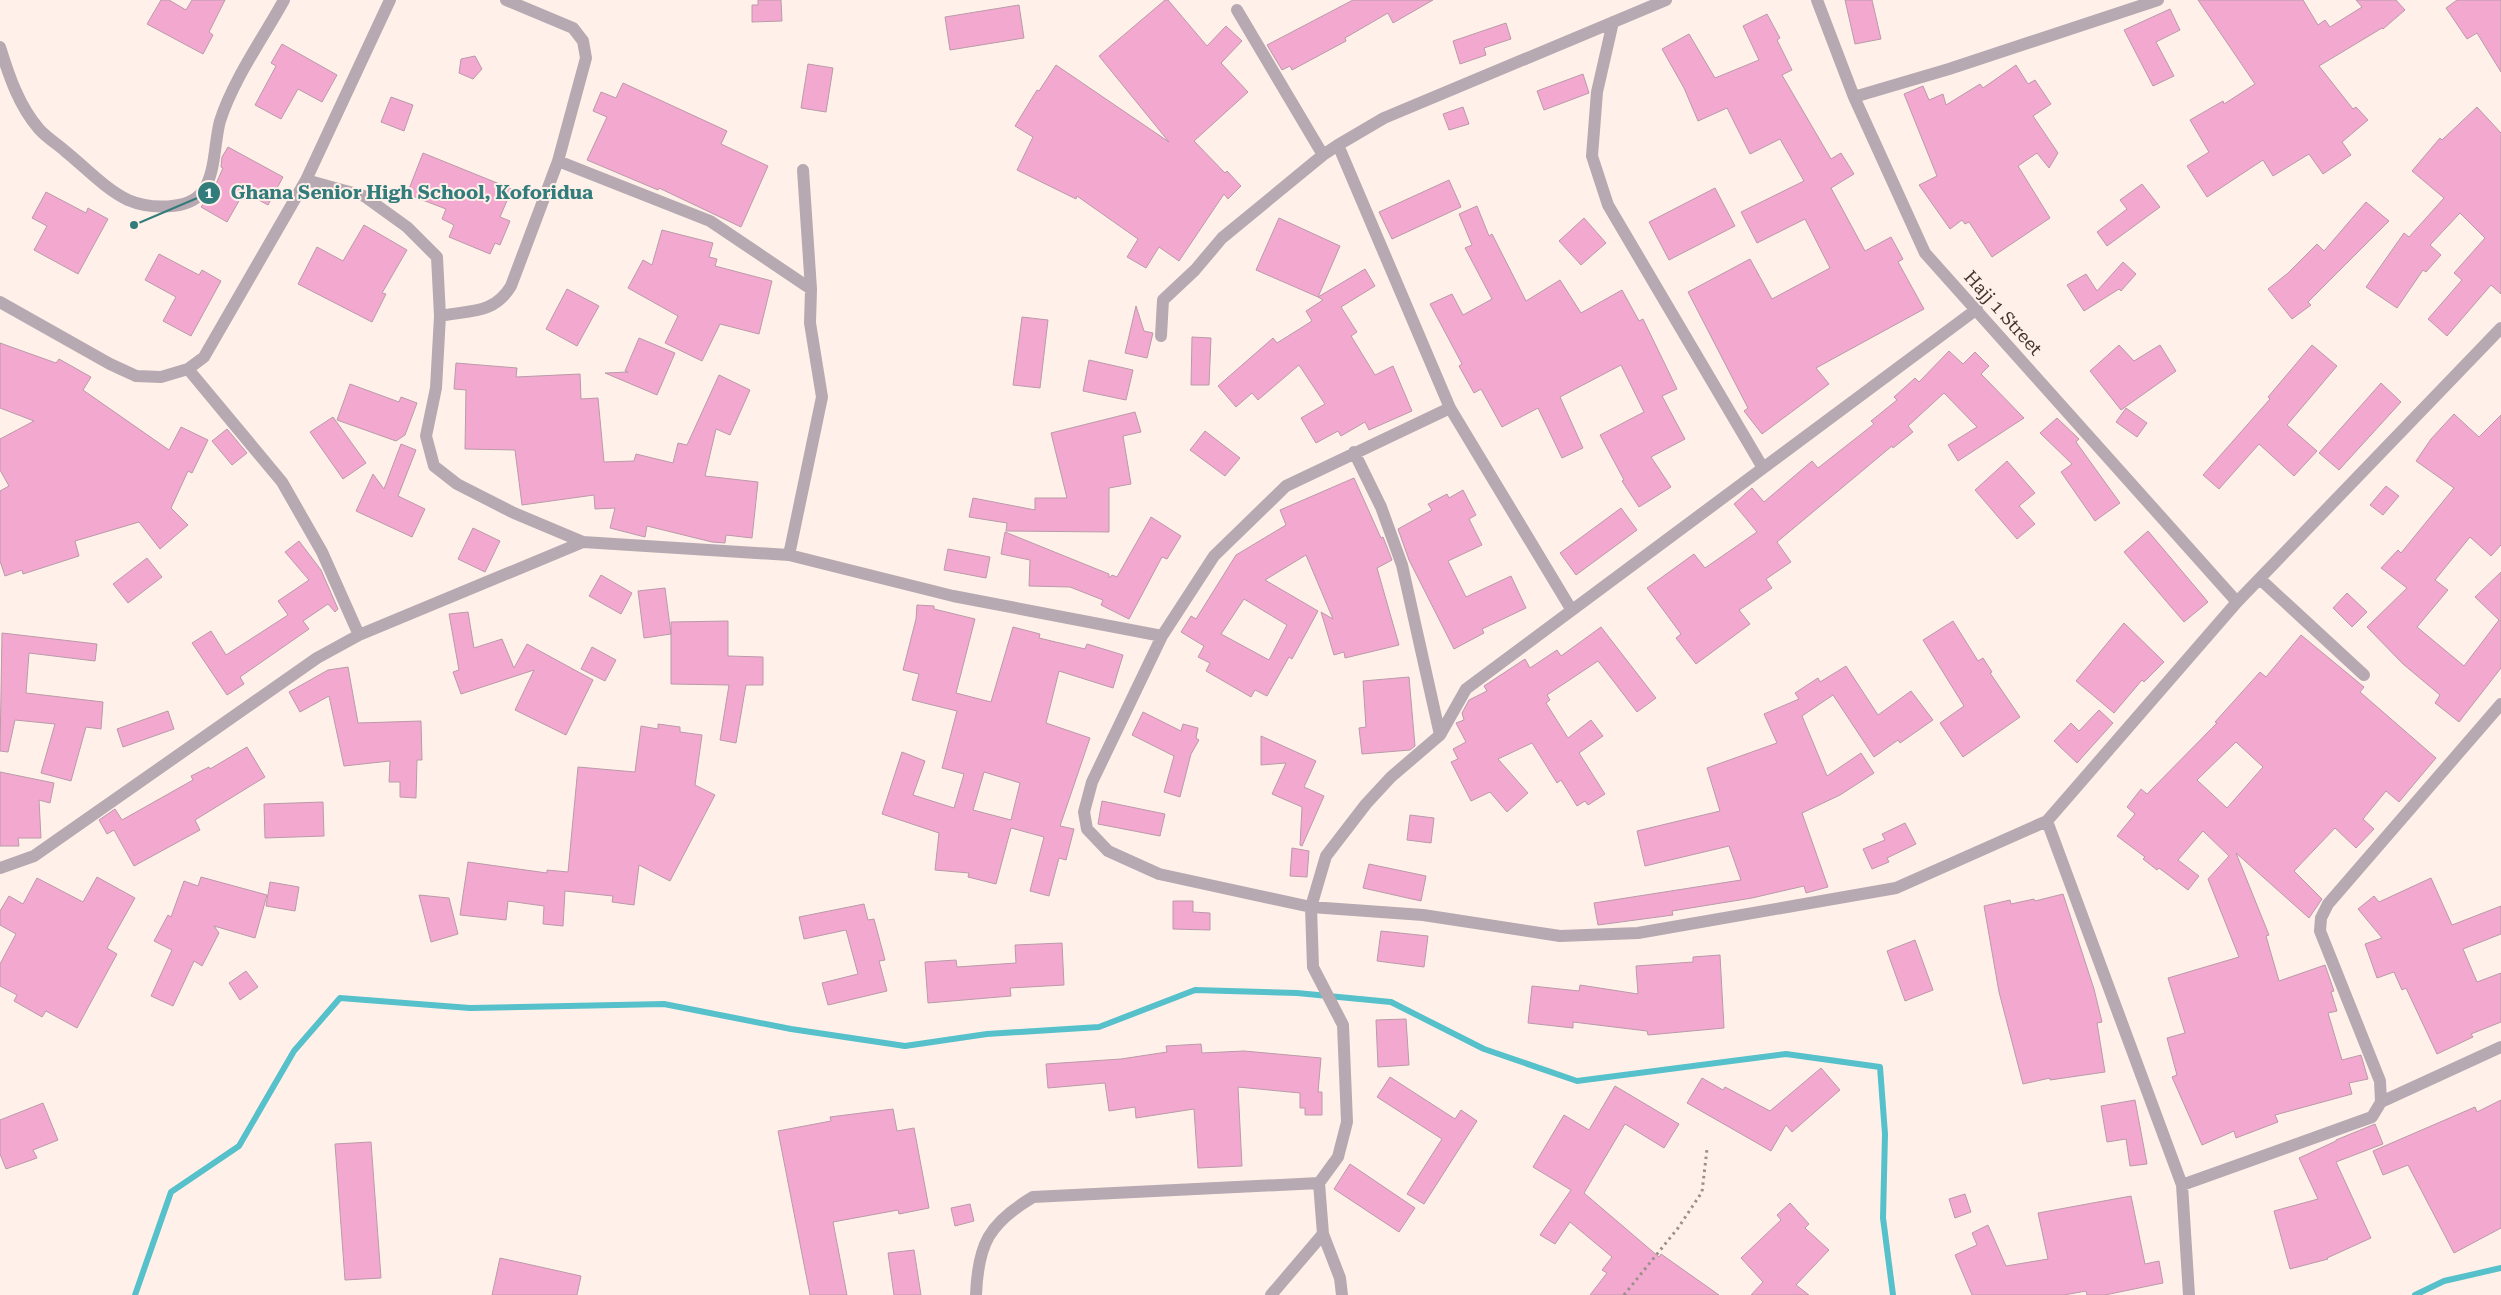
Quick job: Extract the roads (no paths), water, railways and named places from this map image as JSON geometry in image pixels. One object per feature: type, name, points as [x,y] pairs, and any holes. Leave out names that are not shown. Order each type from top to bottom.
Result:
[{"type":"street","points":[[0,47],[12,84],[39,129],[113,190],[128,200],[148,205],[186,203],[197,197],[204,190],[209,178],[220,121],[229,99],[284,0]]},
{"type":"street","points":[[0,302],[110,364],[136,376],[161,377],[188,369],[204,357],[306,180],[390,0]]},
{"type":"street","points":[[440,316],[493,306],[503,299],[511,286],[558,161],[586,58],[583,41],[573,28],[506,0]]},
{"type":"street","points":[[1161,336],[1163,300],[1195,270],[1222,238],[1323,155],[1338,145],[1384,118],[1666,0]]},
{"type":"street","name":"Hajj 1 Street","points":[[1817,0],[1854,97],[1925,253],[2237,602]]},
{"type":"street","points":[[1854,97],[1948,69],[2158,0]]},
{"type":"street","points":[[1237,10],[1323,155]]},
{"type":"street","points":[[1613,22],[1597,92],[1592,156],[1608,205],[1763,468]]},
{"type":"street","points":[[1338,145],[1450,408],[1571,609]]},
{"type":"street","points":[[558,161],[710,221],[811,289]]},
{"type":"street","points":[[789,555],[822,397],[810,323],[811,289],[803,170]]},
{"type":"street","points":[[306,180],[364,196],[407,227],[437,257],[440,316],[436,388],[426,436],[434,466],[457,484],[514,512],[583,542],[789,555],[952,596],[1162,636]]},
{"type":"street","points":[[1342,1295],[1340,1278],[1323,1234],[1319,1183],[1338,1157],[1347,1122],[1343,1025],[1313,967],[1311,907],[1326,856],[1366,804],[1392,777],[1440,735],[1466,689],[1571,609],[1977,310]]},
{"type":"street","points":[[1450,408],[1286,486],[1214,556],[1162,636],[1092,782],[1084,812],[1087,829],[1108,851],[1159,874],[1311,907],[1423,915],[1560,936],[1638,933],[1896,888],[2047,821],[2237,602],[2501,328]]},
{"type":"street","points":[[188,369],[282,482],[322,552],[359,635]]},
{"type":"street","points":[[1354,452],[1381,507],[1402,565],[1440,735]]},
{"type":"street","points":[[0,868],[34,856],[317,658],[359,635],[583,542]]},
{"type":"street","points":[[2260,579],[2364,675]]},
{"type":"street","points":[[2182,1185],[2372,1117],[2381,1102],[2380,1081],[2320,931],[2322,918],[2328,904],[2501,704]]},
{"type":"street","points":[[2047,821],[2182,1185],[2189,1295]]},
{"type":"street","points":[[2381,1102],[2501,1047]]},
{"type":"street","points":[[976,1295],[977,1266],[991,1232],[1008,1212],[1034,1197],[1319,1183]]},
{"type":"street","points":[[1271,1295],[1323,1234]]},
{"type":"waterway","points":[[135,1295],[171,1192],[239,1146],[294,1051],[340,998],[470,1008],[664,1004],[791,1029],[905,1046],[987,1034],[1099,1027],[1195,990],[1297,993],[1391,1002],[1484,1049],[1577,1081],[1786,1054],[1880,1067],[1885,1134],[1883,1218],[1893,1295]]},
{"type":"waterway","points":[[2415,1295],[2444,1281],[2501,1268]]},
{"type":"place","name":"Ghana Senior High School, Koforidua","points":[[134,225]]}]
